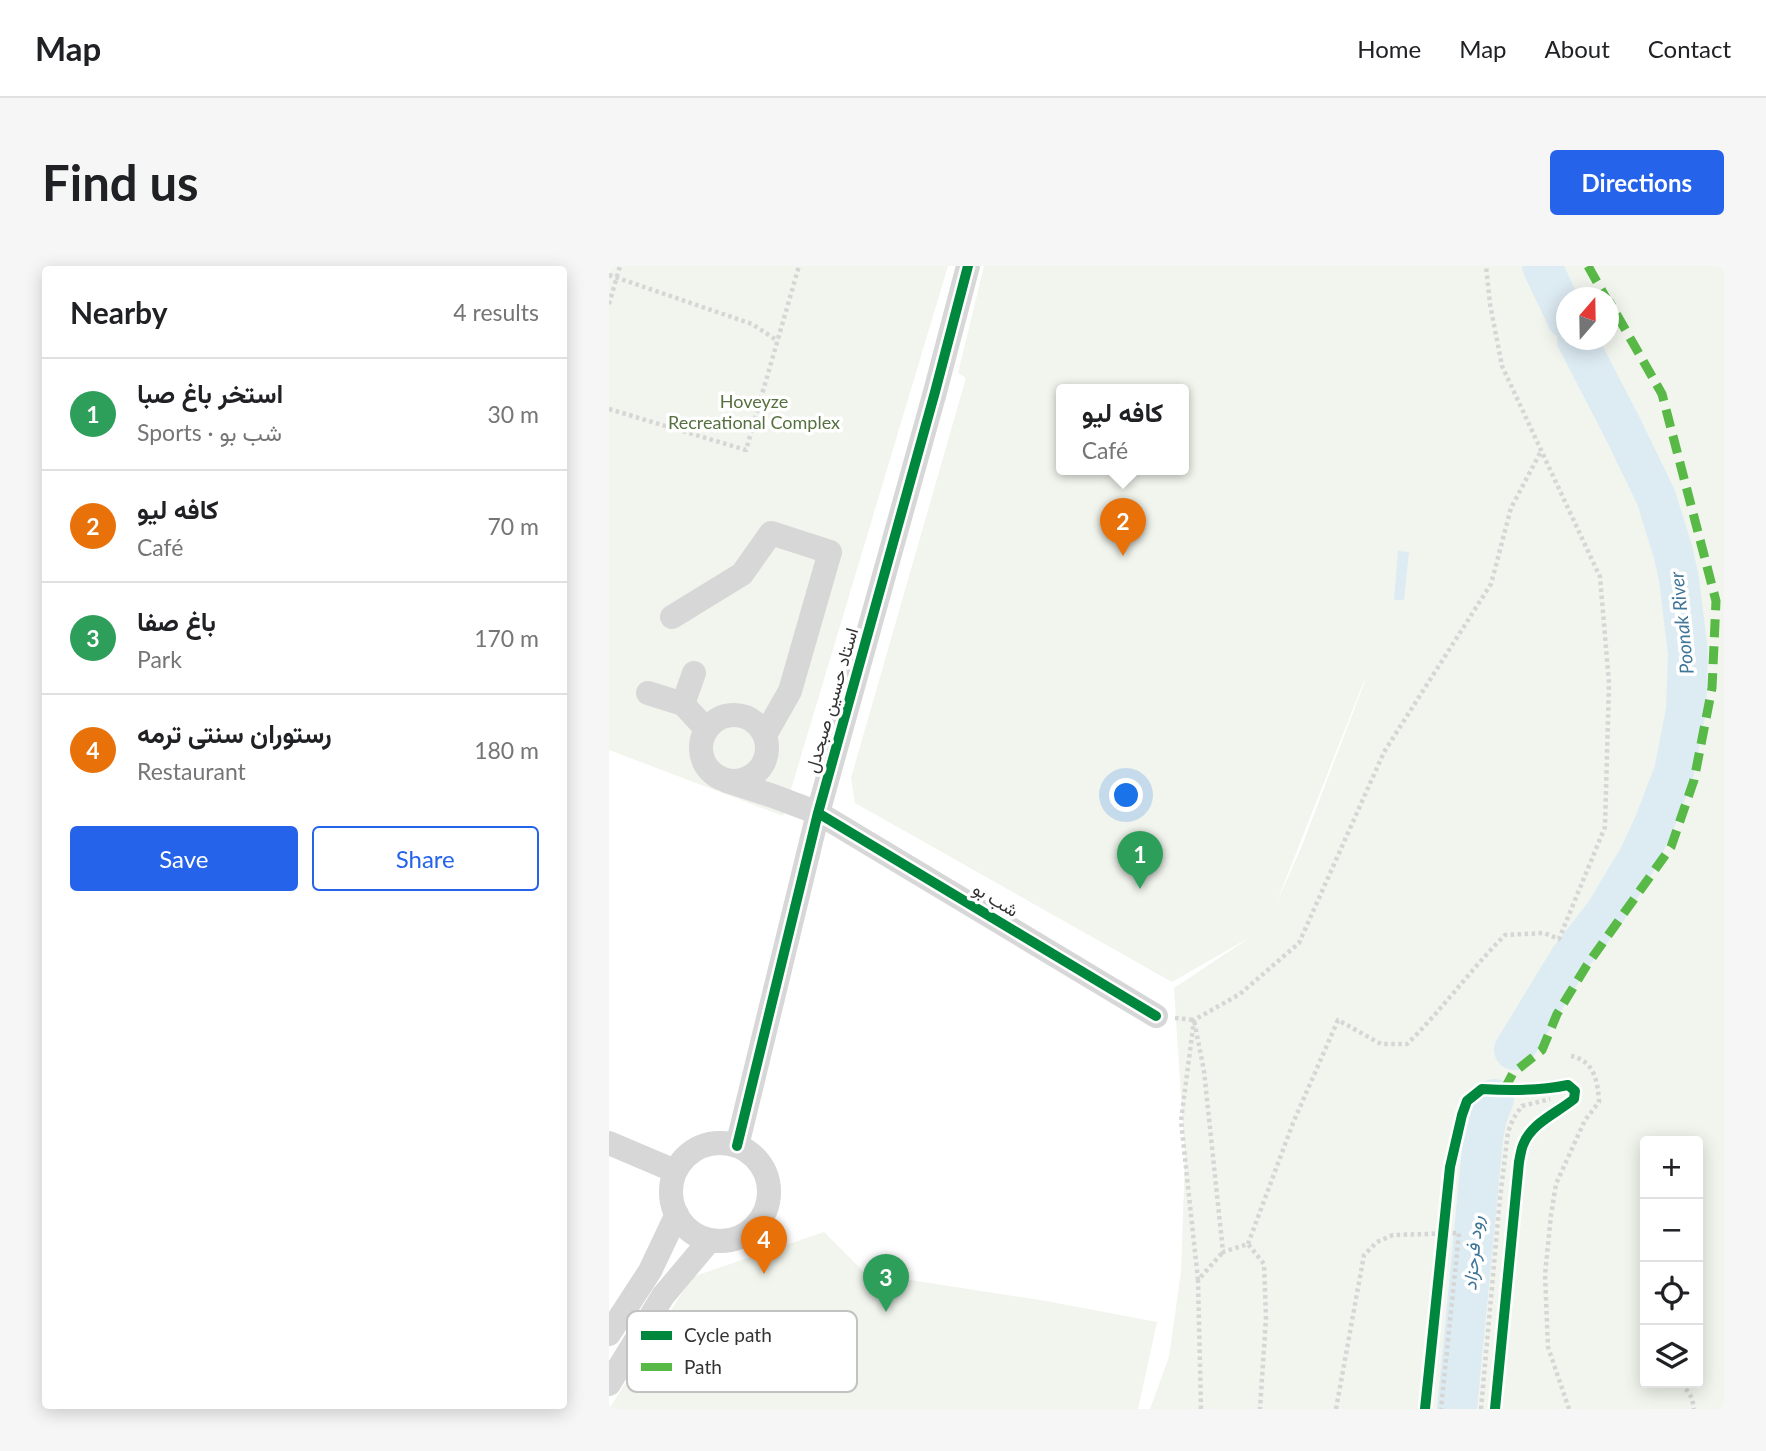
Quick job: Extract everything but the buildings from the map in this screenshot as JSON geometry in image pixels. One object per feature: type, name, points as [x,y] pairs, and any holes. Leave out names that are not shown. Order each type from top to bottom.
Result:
[{"type":"street","name":"استاد حسین صبحدل","points":[[737,1146],[818,813],[968,266]]},
{"type":"street","points":[[671,617],[742,574],[771,533],[830,552],[790,691],[765,735]]},
{"type":"street","points":[[683,704],[694,673]]},
{"type":"street","points":[[648,693],[683,704],[706,729]]},
{"type":"street","points":[[732,715],[751,720],[765,735],[767,755],[763,765],[757,773],[738,782],[717,778],[702,761],[701,739],[706,729],[721,717],[732,715]]},
{"type":"street","name":"شب بو","points":[[727,781],[818,813],[1156,1016]]},
{"type":"street","points":[[609,1143],[675,1171]]},
{"type":"street","points":[[708,1144],[737,1146],[758,1161],[765,1173],[768,1199],[765,1211],[758,1223],[748,1232],[723,1241],[710,1240],[686,1226],[677,1214],[671,1200],[675,1171],[683,1159],[708,1144]]},
{"type":"street","points":[[609,1334],[650,1270],[677,1214]]},
{"type":"street","points":[[654,1311],[710,1240]]},
{"type":"street","points":[[609,1384],[627,1355]]},
{"type":"path","points":[[609,304],[620,266]]},
{"type":"path","points":[[609,409],[745,450],[799,266]]},
{"type":"path","points":[[1248,1244],[1293,1123],[1338,1020],[1381,1044],[1408,1044],[1505,935],[1544,933],[1559,939],[1605,827],[1609,683],[1600,577],[1502,366],[1486,266]]},
{"type":"path","points":[[609,275],[752,324],[778,341]]},
{"type":"path","points":[[1156,1016],[1194,1020],[1240,995],[1299,943],[1384,752],[1491,584],[1511,508],[1542,450]]},
{"type":"path","points":[[1194,1020],[1204,1071],[1223,1252]]},
{"type":"path","points":[[1194,1020],[1181,1121],[1198,1280],[1201,1409]]},
{"type":"path","points":[[1569,1409],[1548,1347],[1545,1275],[1556,1184],[1585,1120],[1598,1102],[1598,1087],[1590,1065],[1571,1056]]},
{"type":"path","points":[[1481,1409],[1508,1132],[1513,1118],[1523,1105],[1549,1092],[1558,1110]]},
{"type":"path","points":[[1441,1246],[1444,1221]]},
{"type":"path","points":[[1336,1409],[1364,1255],[1377,1242],[1392,1236],[1459,1233],[1441,1409]]},
{"type":"path","points":[[1198,1280],[1223,1252],[1248,1244]]},
{"type":"path","points":[[1248,1244],[1264,1264],[1266,1318],[1260,1409]]},
{"type":"path","points":[[1685,1388],[1692,1398],[1694,1409]]},
{"type":"green space","name":"Hoveyze Recreational Complex","points":[[609,266],[948,266],[783,816],[609,750]]},
{"type":"green space","points":[[984,266],[1724,266],[1724,1409],[1150,1409],[1169,1357],[1181,1272],[1185,1158],[1174,988],[1252,936],[1172,982],[855,803],[851,778],[966,378],[958,373]],"holes":[[[1365,681],[1301,848],[1276,904]]]},
{"type":"green space","points":[[824,1232],[865,1273],[1046,1301],[1157,1322],[1138,1409],[609,1409],[627,1380],[627,1392],[857,1392],[857,1311],[671,1311],[692,1277]]},
{"type":"shaded area","points":[[1398,551],[1409,552],[1404,600],[1394,600]]},
{"type":"waterway","name":"Poonak River","points":[[1542,266],[1556,296]]},
{"type":"waterway","name":"Poonak River","points":[[1514,1050],[1570,958],[1605,913],[1638,858],[1674,772],[1686,710],[1688,653],[1673,552],[1656,497],[1582,350]]},
{"type":"waterway","name":"رود فرحزاد","points":[[1457,1409],[1483,1139],[1494,1099]]},
{"type":"marked path","points":[[1588,266],[1600,287]]},
{"type":"marked path","points":[[1504,1090],[1513,1073],[1542,1050],[1557,1014],[1587,965],[1671,847],[1694,780],[1712,688],[1716,601],[1662,394],[1619,319]]},
{"type":"cycle path","points":[[737,1146],[818,813],[968,266]]},
{"type":"cycle path","points":[[818,813],[1156,1016]]},
{"type":"cycle path","points":[[1425,1409],[1450,1167],[1467,1101],[1482,1089],[1525,1090],[1568,1085],[1575,1091],[1574,1099],[1532,1130],[1521,1151],[1495,1409]]},
{"type":"place","name":"کافه لیو","points":[[1123,556]]},
{"type":"place","name":"استخر باغ صبا","points":[[1140,889]]},
{"type":"place","name":"رستوران سنتی ترمه","points":[[764,1274]]},
{"type":"place","name":"باغ صفا","points":[[886,1312]]}]
